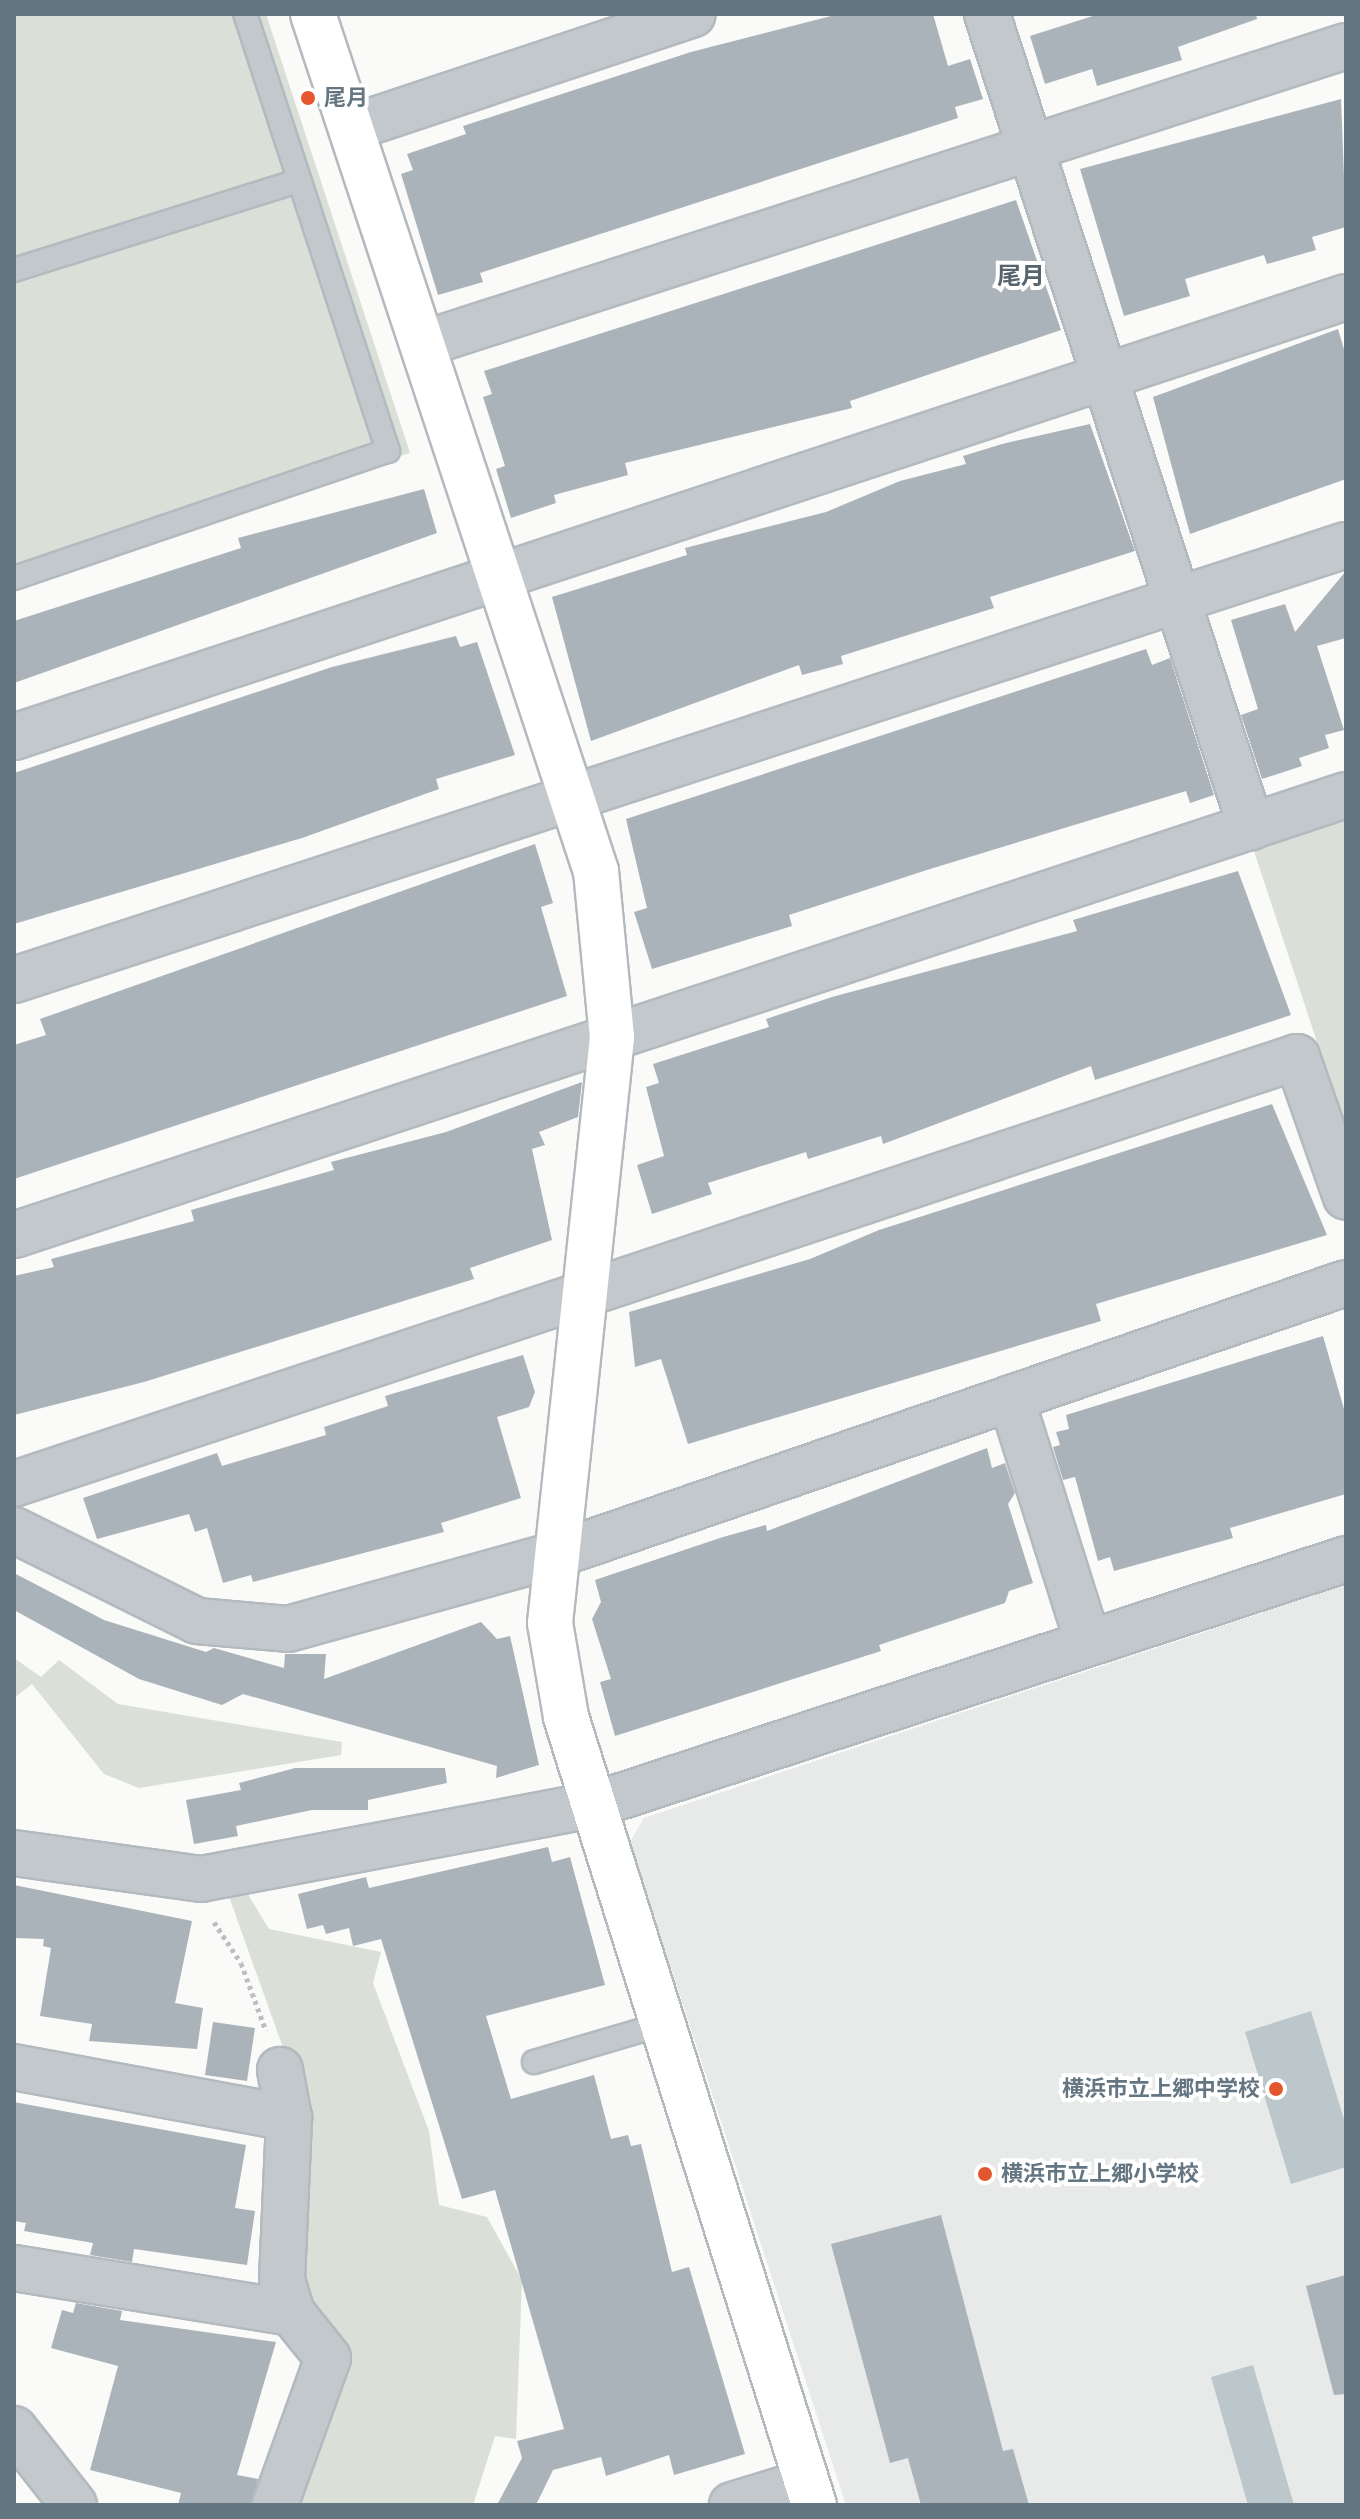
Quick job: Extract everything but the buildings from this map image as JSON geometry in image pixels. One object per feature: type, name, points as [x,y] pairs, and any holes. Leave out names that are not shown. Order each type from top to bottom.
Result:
[{"type":"street","points":[[313,14],[596,871],[612,1037],[550,1623],[566,1717],[810,2493],[732,2505]]},
{"type":"street","points":[[351,128],[693,14]]},
{"type":"street","points":[[987,14],[1251,827]]},
{"type":"street","points":[[423,344],[1346,46]]},
{"type":"street","points":[[14,737],[1346,297]]},
{"type":"street","points":[[14,980],[1346,545]]},
{"type":"street","points":[[14,1235],[1346,795]]},
{"type":"street","points":[[14,1484],[1297,1057],[1346,1197]]},
{"type":"street","points":[[14,1530],[197,1621],[288,1629],[555,1555],[1346,1283]]},
{"type":"street","points":[[1011,1398],[1088,1642]]},
{"type":"street","points":[[14,1853],[201,1879],[594,1805],[1346,1559]]},
{"type":"street","points":[[14,2067],[289,2118]]},
{"type":"street","points":[[275,2505],[328,2358],[292,2313],[282,2280],[289,2118],[280,2070]]},
{"type":"street","points":[[14,2268],[292,2313]]},
{"type":"street","points":[[14,2429],[74,2505]]},
{"type":"lane","points":[[14,578],[388,451],[245,14]]},
{"type":"lane","points":[[14,270],[298,181]]},
{"type":"lane","points":[[534,2062],[663,2024]]},
{"type":"path","points":[[201,1879],[204,1906],[241,1963],[280,2070]]},
{"type":"shaded area","points":[[14,14],[266,14],[410,453],[14,573]]},
{"type":"shaded area","points":[[1346,819],[1346,1130],[1254,851]]},
{"type":"shaded area","name":"横浜市立上郷小学校","points":[[1346,1585],[1346,2505],[846,2505],[630,1842],[644,1818]]},
{"type":"shaded area","points":[[14,1658],[41,1677],[59,1660],[118,1704],[342,1742],[341,1755],[139,1788],[104,1774],[32,1684],[14,1698]]},
{"type":"shaded area","points":[[241,1883],[269,1929],[381,1952],[373,1983],[429,2131],[439,2205],[487,2217],[522,2280],[516,2439],[495,2436],[473,2505],[296,2505],[348,2351],[298,2281],[306,2112],[227,1891]]},
{"type":"shaded area","points":[[1311,2011],[1346,2126],[1346,2167],[1291,2184],[1245,2032]]},
{"type":"shaded area","points":[[1253,2365],[1294,2505],[1248,2505],[1211,2377]]},
{"type":"place","name":"尾月","points":[[308,98]]},
{"type":"place","name":"横浜市立上郷中学校","points":[[1276,2089]]},
{"type":"place","name":"横浜市立上郷小学校","points":[[985,2174]]},
{"type":"district","name":"尾月","points":[[1021,275]]}]
